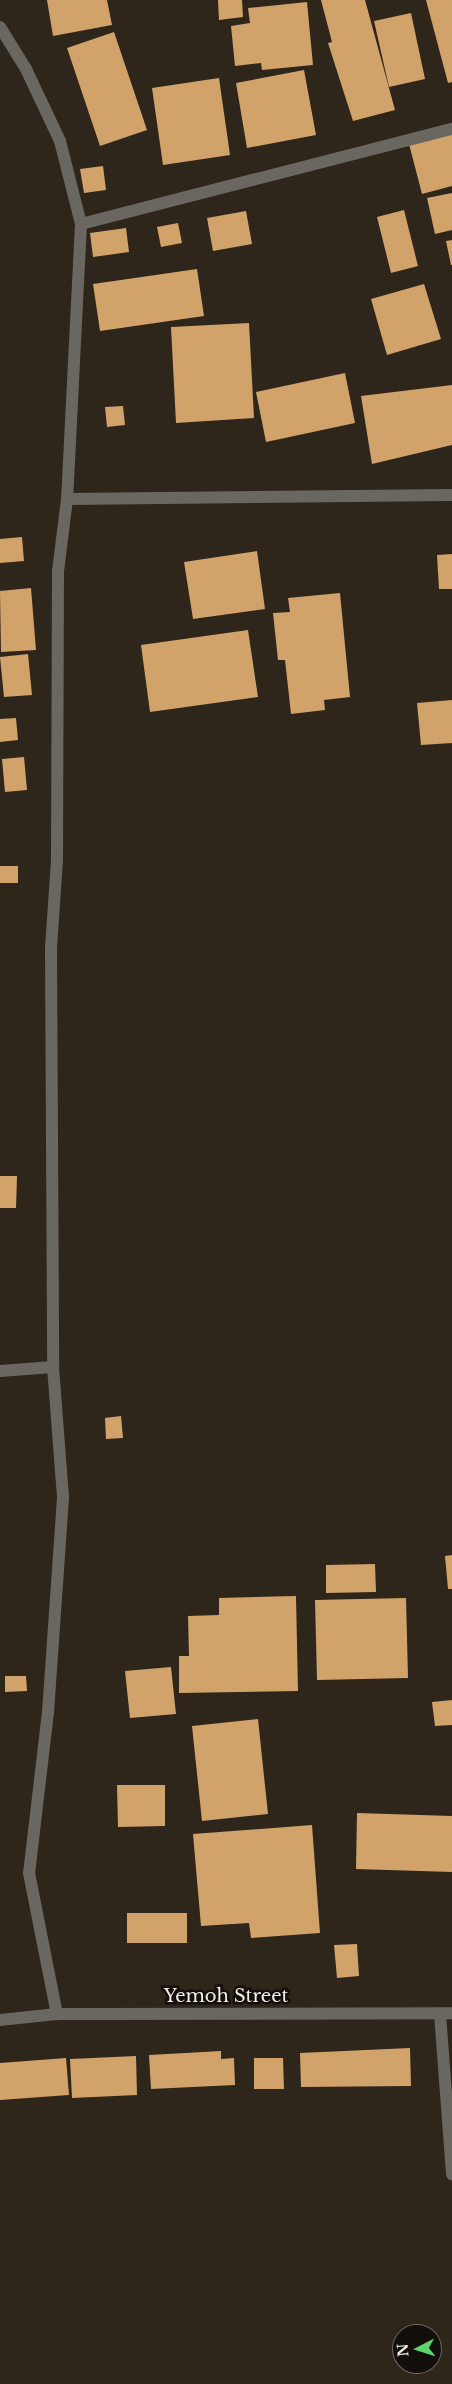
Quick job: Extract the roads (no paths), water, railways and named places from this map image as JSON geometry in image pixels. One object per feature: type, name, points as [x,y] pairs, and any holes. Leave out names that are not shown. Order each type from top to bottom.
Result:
[{"type":"street","points":[[0,27],[26,69],[60,141],[81,224],[67,499],[58,571],[57,860],[51,948],[53,1367],[63,1498],[48,1712],[29,1872],[56,2014]]},
{"type":"street","points":[[81,224],[452,129]]},
{"type":"street","points":[[67,499],[452,495]]},
{"type":"street","points":[[0,1371],[53,1367]]},
{"type":"street","name":"Yemoh Street","points":[[0,2020],[56,2014],[446,2014]]},
{"type":"street","points":[[446,2014],[452,2175]]}]
